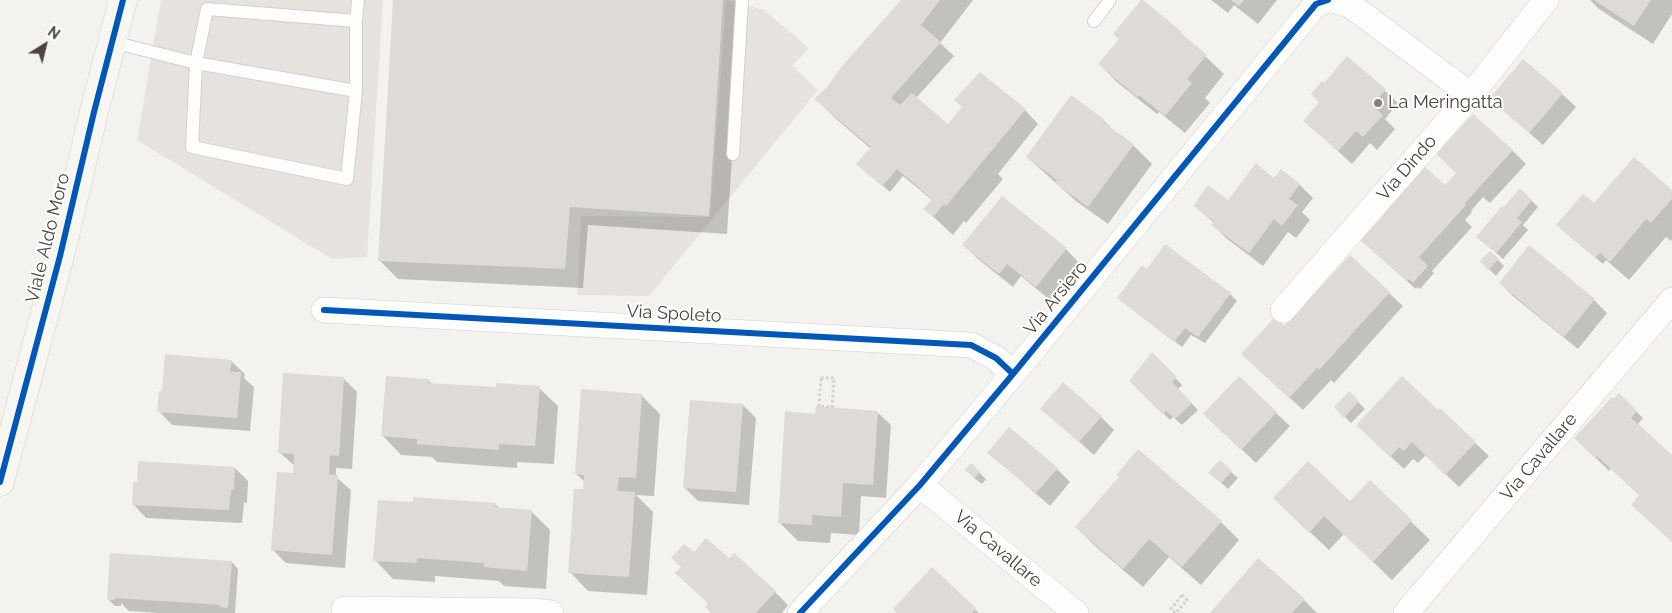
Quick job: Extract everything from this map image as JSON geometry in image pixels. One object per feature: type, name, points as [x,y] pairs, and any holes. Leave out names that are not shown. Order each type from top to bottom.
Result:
[{"type":"main road","name":"Viale Aldo Moro","points":[[0,482],[60,256],[123,0]]},
{"type":"street","name":"Via Arsiero","points":[[800,613],[920,484],[1013,374],[1316,4],[1328,0]]},
{"type":"street","points":[[1332,0],[1350,4],[1471,94]]},
{"type":"street","name":"Via Dindo","points":[[1283,310],[1471,94],[1546,0]]},
{"type":"street","name":"Via Cavallare","points":[[1406,613],[1672,300]]},
{"type":"street","name":"Via Spoleto","points":[[324,310],[971,345],[996,358],[1013,374]]},
{"type":"street","name":"Via Cavallare","points":[[920,484],[1076,613]]},
{"type":"street","points":[[344,613],[344,609],[534,611],[551,613]]},
{"type":"lane","points":[[356,21],[207,9],[196,64],[192,147],[347,179],[356,91],[356,21],[358,0]]},
{"type":"lane","points":[[733,154],[742,0]]},
{"type":"lane","points":[[1094,21],[1110,0]]},
{"type":"lane","points":[[112,42],[196,64],[356,91]]},
{"type":"path","points":[[821,378],[834,378],[832,407],[819,406],[821,378]]},
{"type":"path","points":[[1182,595],[1187,600],[1176,613],[1171,608],[1182,595]]},
{"type":"shaded area","points":[[161,0],[383,0],[367,257],[332,259],[137,140]]},
{"type":"shaded area","points":[[726,0],[764,10],[809,48],[792,66],[818,90],[649,296],[577,295],[581,216],[710,217]]},
{"type":"building","points":[[393,0],[723,0],[709,216],[570,207],[565,269],[378,261]]},
{"type":"building","points":[[901,0],[940,0],[921,25],[941,42],[891,98],[900,105],[912,93],[948,124],[962,107],[954,100],[980,72],[1026,109],[946,206],[944,204],[933,217],[923,209],[932,199],[897,169],[882,186],[856,164],[871,147],[814,99],[828,86],[842,66]]},
{"type":"building","points":[[1141,0],[1182,32],[1207,55],[1187,79],[1192,83],[1165,116],[1139,95],[1137,97],[1098,64],[1119,39],[1113,34]]},
{"type":"building","points":[[1231,0],[1244,0],[1239,6]]},
{"type":"building","points":[[1594,0],[1651,0],[1634,26]]},
{"type":"building","points":[[1347,56],[1386,89],[1372,105],[1383,115],[1363,137],[1356,131],[1338,151],[1303,121],[1319,102],[1311,94],[1322,81],[1324,83]]},
{"type":"building","points":[[1523,59],[1563,93],[1529,133],[1489,99]]},
{"type":"building","points":[[1071,95],[1105,120],[1103,122],[1134,144],[1088,207],[1055,183],[1057,180],[1026,157]]},
{"type":"building","points":[[1473,114],[1513,150],[1419,257],[1428,266],[1413,283],[1409,279],[1407,281],[1359,239],[1424,166],[1445,185],[1456,173],[1436,154]]},
{"type":"building","points":[[1634,157],[1672,190],[1672,199],[1651,223],[1646,219],[1610,262],[1600,253],[1595,258],[1556,225],[1583,194],[1594,203]]},
{"type":"building","points":[[1256,163],[1274,178],[1281,169],[1300,184],[1289,199],[1298,205],[1282,226],[1274,219],[1249,253],[1211,225],[1214,221],[1193,206],[1208,185],[1228,200]]},
{"type":"building","points":[[1520,188],[1532,200],[1517,218],[1522,222],[1496,253],[1476,237]]},
{"type":"building","points":[[1002,196],[1067,248],[1036,287],[1007,264],[999,274],[962,245]]},
{"type":"building","points":[[1165,244],[1231,293],[1198,337],[1185,328],[1174,342],[1117,298],[1142,265],[1147,269]]},
{"type":"building","points":[[1529,245],[1595,299],[1564,337],[1499,283]]},
{"type":"building","points":[[1490,251],[1499,259],[1488,270],[1480,261]]},
{"type":"building","points":[[1350,255],[1390,292],[1319,370],[1317,368],[1289,398],[1241,354],[1275,317],[1284,326]]},
{"type":"building","points":[[1152,352],[1177,377],[1172,382],[1192,403],[1175,419],[1166,411],[1162,414],[1129,381]]},
{"type":"building","points":[[165,354],[232,360],[230,372],[241,372],[237,418],[157,412],[159,391],[162,391]]},
{"type":"building","points":[[283,373],[344,377],[339,456],[330,455],[329,474],[338,475],[332,555],[271,550],[277,472],[293,473],[294,454],[278,453]]},
{"type":"building","points":[[386,376],[429,379],[428,383],[496,387],[496,383],[540,386],[535,446],[499,444],[499,450],[417,444],[417,439],[381,436]]},
{"type":"building","points":[[1239,376],[1277,412],[1241,450],[1203,414]]},
{"type":"building","points":[[1402,376],[1476,442],[1445,475],[1412,442],[1404,451],[1399,447],[1390,457],[1356,425]]},
{"type":"building","points":[[1063,382],[1102,416],[1079,442],[1040,409]]},
{"type":"building","points":[[581,389],[642,394],[636,478],[619,477],[617,491],[635,492],[629,577],[568,573],[574,489],[583,489],[584,475],[575,474]]},
{"type":"building","points":[[1349,391],[1359,401],[1344,418],[1334,407]]},
{"type":"building","points":[[1619,393],[1637,411],[1631,418],[1672,455],[1672,542],[1631,505],[1639,495],[1597,456],[1595,458],[1574,438],[1612,397],[1613,399]]},
{"type":"building","points":[[690,400],[743,404],[736,492],[683,488]]},
{"type":"building","points":[[816,406],[878,411],[873,485],[843,483],[841,517],[812,515],[812,525],[778,523],[785,411],[815,414]]},
{"type":"building","points":[[1009,427],[1058,468],[1036,493],[987,453]]},
{"type":"building","points":[[1138,449],[1222,521],[1182,567],[1149,539],[1123,569],[1075,527],[1119,477],[1116,475]]},
{"type":"building","points":[[1220,460],[1232,471],[1221,483],[1208,473]]},
{"type":"building","points":[[138,461],[235,467],[234,490],[231,490],[229,510],[132,505],[133,482],[137,482]]},
{"type":"building","points":[[1308,461],[1350,501],[1370,480],[1412,520],[1373,562],[1324,516],[1309,533],[1273,498]]},
{"type":"building","points":[[971,463],[980,471],[975,478],[965,470]]},
{"type":"building","points":[[413,497],[496,503],[495,507],[532,510],[527,571],[484,567],[484,563],[417,558],[417,563],[373,561],[378,500],[413,502]]},
{"type":"building","points":[[706,538],[729,558],[734,553],[776,591],[756,613],[711,613],[705,607],[708,603],[675,573],[681,567],[671,558],[684,544],[694,552]]},
{"type":"building","points":[[110,553],[232,561],[228,608],[220,607],[220,605],[193,603],[115,598],[115,600],[107,600]]},
{"type":"building","points":[[1258,558],[1305,599],[1292,613],[1210,613]]},
{"type":"building","points":[[932,567],[976,608],[972,613],[897,613],[893,609]]},
{"type":"cycle path","points":[[0,482],[60,256],[123,0]]},
{"type":"cycle path","points":[[800,613],[920,485],[1316,4],[1328,0]]},
{"type":"cycle path","points":[[324,310],[971,345],[996,358],[1013,374]]},
{"type":"place","name":"La Meringatta","points":[[1378,103]]}]
